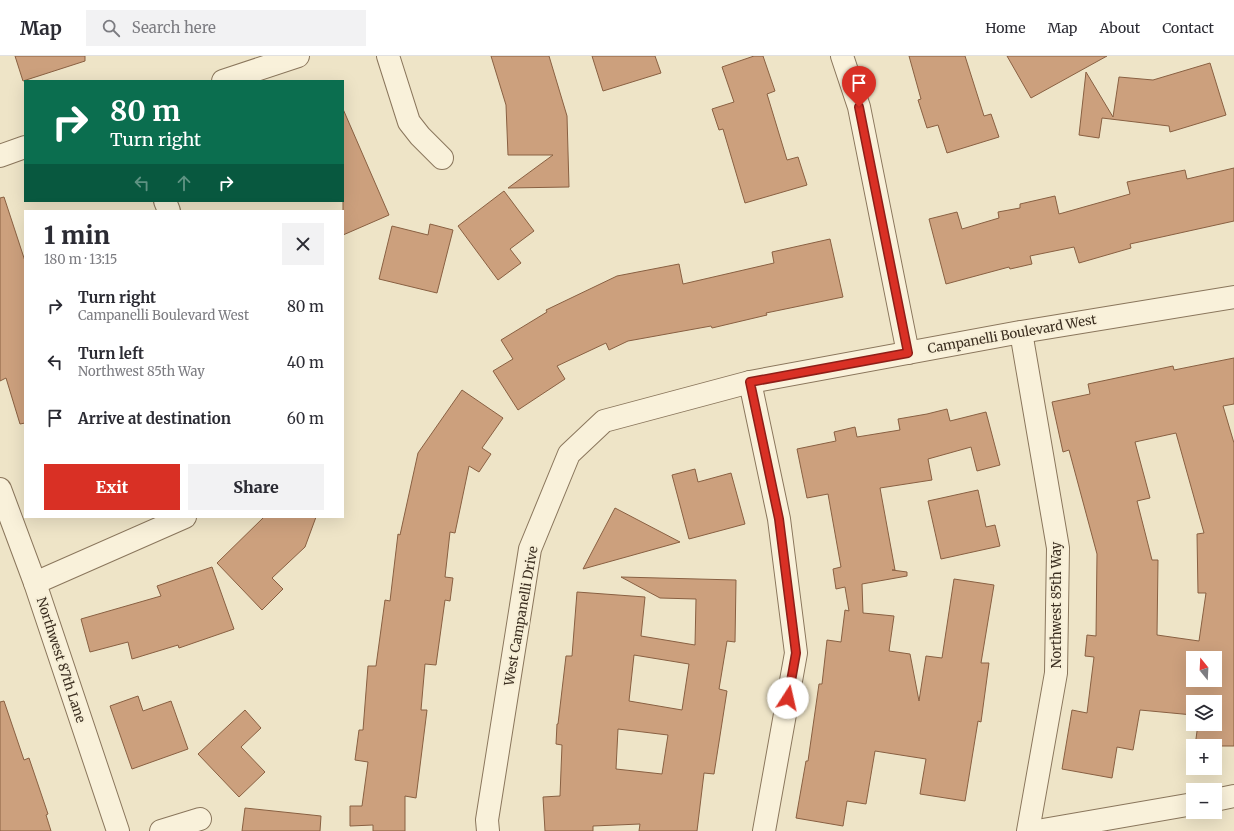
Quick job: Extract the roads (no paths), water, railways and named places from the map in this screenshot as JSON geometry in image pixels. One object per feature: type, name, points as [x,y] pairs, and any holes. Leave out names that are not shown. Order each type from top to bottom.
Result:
[{"type":"street","points":[[225,80],[257,63],[298,56]]},
{"type":"street","points":[[388,56],[409,122],[420,136],[442,158]]},
{"type":"street","points":[[842,56],[859,107],[908,353]]},
{"type":"street","points":[[0,156],[24,147]]},
{"type":"street","name":"Campanelli Boulevard West","points":[[604,420],[750,382],[1021,332],[1234,297]]},
{"type":"street","name":"Northwest 85th Way","points":[[1021,332],[1058,548],[1056,673],[1028,831]]},
{"type":"street","points":[[750,382],[779,519],[796,653],[764,831]]},
{"type":"street","name":"West Campanelli Drive","points":[[488,831],[487,820],[530,549],[569,454],[604,420]]},
{"type":"street","name":"Northwest 87th Lane","points":[[0,489],[35,583],[118,831]]},
{"type":"street","points":[[35,583],[183,518]]},
{"type":"street","points":[[1222,799],[1234,796]]},
{"type":"street","points":[[1037,831],[1186,805]]},
{"type":"street","points":[[161,831],[200,819]]}]
